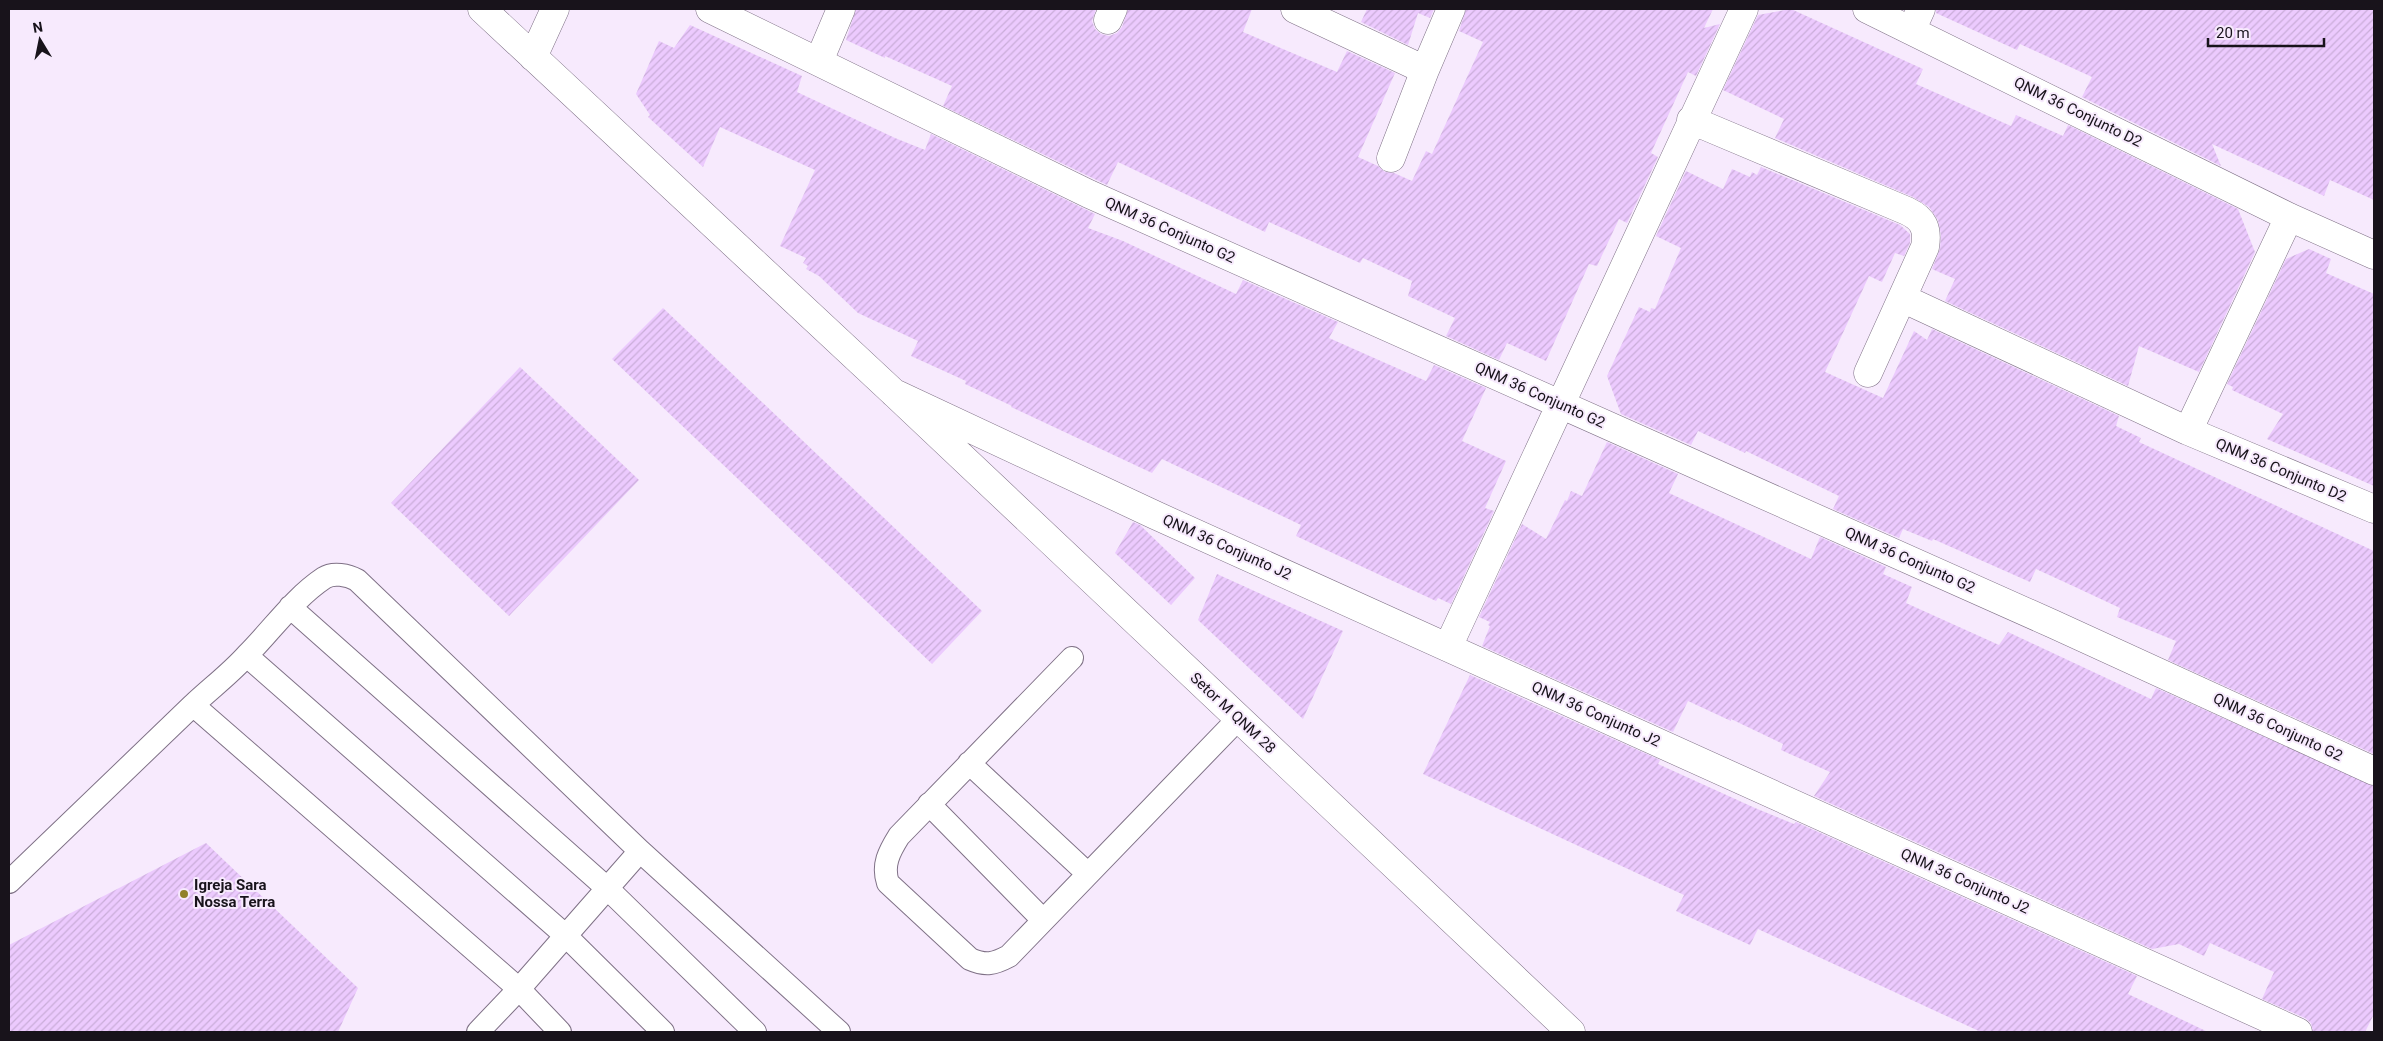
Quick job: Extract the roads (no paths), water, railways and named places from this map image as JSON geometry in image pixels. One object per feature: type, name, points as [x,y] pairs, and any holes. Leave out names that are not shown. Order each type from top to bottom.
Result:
[{"type":"street","name":"Setor M QNM 28","points":[[482,9],[894,393],[1571,1032]]},
{"type":"street","points":[[532,57],[554,9]]},
{"type":"street","name":"QNM 36 Conjunto G2","points":[[710,9],[1089,194],[2053,624],[2374,771]]},
{"type":"street","points":[[819,61],[841,9]]},
{"type":"street","points":[[1295,9],[1425,70]]},
{"type":"street","points":[[1390,158],[1451,9]]},
{"type":"street","points":[[1448,647],[1744,9]]},
{"type":"street","name":"QNM 36 Conjunto D2","points":[[1867,9],[1917,19],[2289,217],[2374,255]]},
{"type":"street","points":[[1691,120],[1918,217],[1926,227],[1925,247],[1868,373]]},
{"type":"street","points":[[2188,431],[2289,217]]},
{"type":"street","name":"QNM 36 Conjunto D2","points":[[1902,298],[2188,431],[2374,508]]},
{"type":"street","name":"QNM 36 Conjunto J2","points":[[894,393],[1155,515],[2298,1032]]},
{"type":"lane","points":[[9,882],[246,656],[290,608],[325,577],[335,575],[351,577],[357,580],[640,851],[839,1032]]},
{"type":"lane","points":[[290,608],[608,889],[755,1032]]},
{"type":"lane","points":[[246,656],[565,935],[663,1032]]},
{"type":"lane","points":[[1072,658],[898,836],[887,856],[885,874],[888,883],[970,959],[984,965],[996,963],[1009,956],[1239,718]]},
{"type":"lane","points":[[193,705],[519,989],[560,1032]]},
{"type":"lane","points":[[969,763],[1088,874]]},
{"type":"lane","points":[[929,804],[1043,920]]},
{"type":"lane","points":[[478,1032],[519,989],[640,851]]},
{"type":"place","name":"Igreja Sara Nossa Terra","points":[[184,894]]}]
